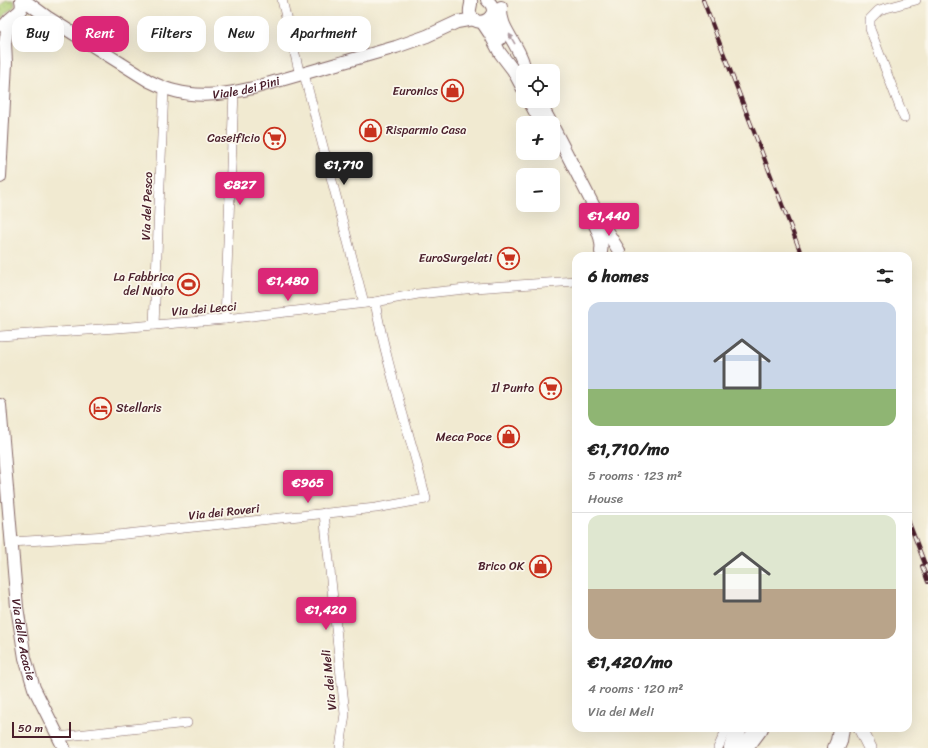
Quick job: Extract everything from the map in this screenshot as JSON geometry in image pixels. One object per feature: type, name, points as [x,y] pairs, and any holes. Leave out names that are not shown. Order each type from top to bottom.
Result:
[{"type":"highway","points":[[740,732],[742,748]]},
{"type":"highway","points":[[742,748],[756,732]]},
{"type":"highway","points":[[836,748],[840,732]]},
{"type":"main road","points":[[862,732],[870,748]]},
{"type":"street","points":[[0,177],[6,70],[2,38],[9,20],[22,7],[21,0]]},
{"type":"street","name":"Viale dei Pini","points":[[24,0],[46,16]]},
{"type":"street","points":[[282,0],[364,303]]},
{"type":"street","points":[[483,19],[493,12],[492,6],[487,0]]},
{"type":"street","points":[[904,118],[870,30],[870,19],[879,10],[916,0]]},
{"type":"street","points":[[472,1],[470,6],[471,16],[483,19],[495,28],[503,44],[518,64]]},
{"type":"street","name":"Viale dei Pini","points":[[457,22],[472,1]]},
{"type":"street","points":[[501,7],[502,22],[516,47],[521,64]]},
{"type":"street","name":"Viale dei Pini","points":[[17,16],[25,12],[44,16]]},
{"type":"street","points":[[483,19],[500,53],[516,76]]},
{"type":"street","name":"Viale dei Pini","points":[[64,28],[149,81],[176,92],[202,95],[234,92],[252,88],[412,42],[457,22],[483,19]]},
{"type":"street","name":"Via del Pesco","points":[[154,325],[164,88]]},
{"type":"street","points":[[225,320],[234,92]]},
{"type":"street","points":[[560,141],[606,230],[622,252]]},
{"type":"street","points":[[560,158],[599,233],[602,244],[599,252]]},
{"type":"street","points":[[604,252],[612,249],[620,252]]},
{"type":"street","name":"Via dei Lecci","points":[[0,336],[225,320],[375,302],[418,294],[572,281]]},
{"type":"street","name":"Via dei Roveri","points":[[11,542],[107,536],[376,508],[426,499],[419,468],[403,416],[381,334],[375,302]]},
{"type":"street","name":"Via delle Acacie","points":[[0,405],[17,607],[25,658],[34,688],[64,748]]},
{"type":"street","name":"Via dei Meli","points":[[324,513],[345,714],[340,748]]},
{"type":"street","points":[[58,737],[188,723]]},
{"type":"street","points":[[718,748],[725,732]]},
{"type":"green space","points":[[6,0],[13,0],[15,5],[0,19],[0,6]]},
{"type":"railway","points":[[703,0],[800,252]]},
{"type":"railway","points":[[912,530],[928,572]]},
{"type":"railway","points":[[922,566],[928,582]]},
{"type":"place","name":"Euronics","points":[[453,91]]},
{"type":"place","name":"Risparmio Casa","points":[[371,130]]},
{"type":"place","name":"Caseificio","points":[[275,138]]},
{"type":"place","name":"EuroSurgelati","points":[[508,258]]},
{"type":"place","name":"La Fabbrica del Nuoto","points":[[189,284]]},
{"type":"place","name":"Il Punto","points":[[550,388]]},
{"type":"place","name":"Stellaris","points":[[101,408]]},
{"type":"place","name":"Meca Poce","points":[[508,437]]},
{"type":"place","name":"Brico OK","points":[[540,566]]}]
